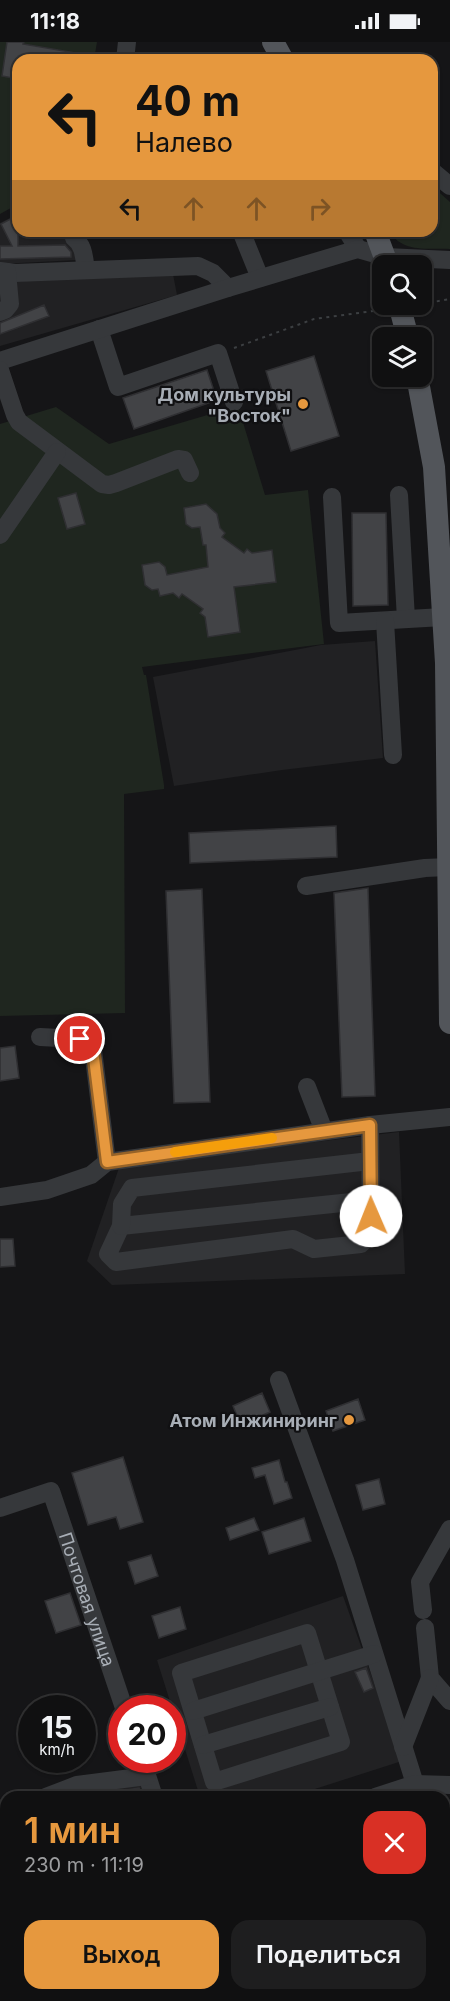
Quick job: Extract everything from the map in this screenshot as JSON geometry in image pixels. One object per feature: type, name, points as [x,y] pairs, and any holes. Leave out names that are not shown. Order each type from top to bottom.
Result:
[{"type":"main road","points":[[377,237],[385,255]]},
{"type":"main road","points":[[419,387],[434,467],[448,663],[450,1023]]},
{"type":"street","points":[[273,42],[288,54]]},
{"type":"street","points":[[438,176],[450,186]]},
{"type":"street","points":[[243,237],[260,278]]},
{"type":"street","points":[[350,237],[357,249]]},
{"type":"street","points":[[74,238],[82,249],[86,270]]},
{"type":"street","points":[[0,361],[357,249],[372,255]]},
{"type":"street","points":[[432,260],[450,260]]},
{"type":"street","points":[[0,312],[10,304],[3,272],[198,266],[213,273],[228,288]]},
{"type":"street","points":[[99,329],[118,387],[218,354],[234,402]]},
{"type":"street","points":[[0,370],[19,422],[102,484],[109,486],[178,459],[184,460],[190,473]]},
{"type":"street","points":[[0,535],[57,452]]},
{"type":"street","points":[[399,495],[406,619]]},
{"type":"street","points":[[332,497],[339,623],[443,617]]},
{"type":"street","points":[[386,621],[393,755]]},
{"type":"street","points":[[306,886],[425,868],[448,867]]},
{"type":"street","points":[[40,1037],[80,1039],[93,1050],[107,1162]]},
{"type":"street","points":[[307,1087],[324,1131]]},
{"type":"street","points":[[0,1197],[47,1190],[91,1175],[107,1162],[324,1131],[450,1116]]},
{"type":"street","points":[[370,1125],[371,1232],[361,1244],[314,1249],[292,1239],[116,1262],[108,1254],[121,1226],[122,1204],[132,1188],[370,1161]]},
{"type":"street","points":[[121,1226],[371,1200]]},
{"type":"street","points":[[279,1380],[345,1560],[415,1784]]},
{"type":"street","name":"Почтовая улица","points":[[0,1508],[51,1491],[120,1695]]},
{"type":"street","points":[[423,1610],[420,1582],[450,1529]]},
{"type":"street","points":[[403,1747],[430,1678],[425,1628]]},
{"type":"street","points":[[307,1634],[319,1671],[341,1742],[214,1782],[180,1673],[307,1634]]},
{"type":"street","points":[[192,1712],[374,1654]]},
{"type":"street","points":[[430,1678],[450,1701]]},
{"type":"street","points":[[203,1745],[330,1707]]},
{"type":"street","points":[[62,1791],[124,1773]]},
{"type":"street","points":[[146,1773],[152,1791]]},
{"type":"street","points":[[393,1791],[415,1784],[450,1785]]},
{"type":"path","points":[[432,302],[450,299]]},
{"type":"path","points":[[218,354],[314,319],[372,310]]},
{"type":"shaded area","points":[[0,42],[97,42],[95,54],[12,54],[12,207],[0,214]]},
{"type":"shaded area","points":[[438,191],[450,202],[450,249],[416,248],[401,243],[395,238],[438,237]]},
{"type":"shaded area","points":[[12,217],[12,237],[74,237],[77,260],[0,264],[0,223]]},
{"type":"shaded area","points":[[172,269],[177,295],[0,346],[0,283]]},
{"type":"shaded area","points":[[238,406],[265,495],[308,490],[324,644],[142,667],[146,675],[164,789],[124,794],[125,1013],[0,1016],[0,424],[56,407],[109,444]]},
{"type":"shaded area","points":[[375,641],[383,758],[174,786],[153,677],[321,645]]},
{"type":"shaded area","points":[[399,1132],[405,1274],[112,1285],[87,1261],[120,1165]]},
{"type":"shaded area","points":[[343,1596],[402,1761],[309,1791],[198,1791],[186,1752],[186,1695],[168,1695],[157,1660]]},
{"type":"shaded area","points":[[143,1781],[146,1791],[89,1791]]},
{"type":"building","points":[[7,42],[24,42],[23,44],[82,54],[12,54],[12,78],[2,76]]},
{"type":"building","points":[[12,218],[12,237],[18,237],[18,246],[65,245],[71,252],[71,257],[0,259],[0,246],[12,246],[1,224]]},
{"type":"building","points":[[44,305],[49,316],[0,334],[0,323]]},
{"type":"building","name":"Дом культуры \"Восток\"","points":[[314,356],[339,436],[291,451],[266,371]]},
{"type":"building","points":[[207,370],[217,400],[134,429],[123,398]]},
{"type":"building","points":[[76,493],[85,524],[67,529],[58,498]]},
{"type":"building","points":[[206,504],[217,514],[220,528],[225,533],[222,537],[244,553],[247,549],[252,553],[272,550],[276,582],[234,587],[240,632],[208,637],[205,617],[200,613],[203,609],[182,594],[179,598],[173,593],[160,596],[158,589],[152,590],[145,585],[142,565],[159,562],[165,567],[167,575],[208,567],[206,545],[203,545],[200,527],[192,528],[186,524],[184,508]]},
{"type":"building","points":[[352,513],[386,513],[388,605],[353,606]]},
{"type":"building","points":[[336,826],[337,857],[190,863],[189,833]]},
{"type":"building","points":[[368,888],[375,1096],[342,1097],[334,893]]},
{"type":"building","points":[[202,889],[210,1102],[174,1103],[166,891]]},
{"type":"building","points":[[15,1046],[19,1078],[0,1081],[0,1048]]},
{"type":"building","points":[[0,1239],[13,1239],[15,1266],[0,1267]]},
{"type":"building","points":[[262,1393],[270,1412],[241,1425],[233,1406]]},
{"type":"building","points":[[358,1399],[365,1420],[333,1431],[326,1411]]},
{"type":"building","points":[[123,1457],[143,1522],[120,1529],[116,1517],[88,1525],[72,1473]]},
{"type":"building","points":[[279,1460],[292,1498],[274,1504],[265,1475],[255,1478],[252,1468]]},
{"type":"building","points":[[379,1479],[385,1504],[363,1510],[356,1485]]},
{"type":"building","points":[[254,1518],[259,1530],[230,1540],[226,1528]]},
{"type":"building","points":[[304,1518],[311,1541],[269,1554],[262,1532]]},
{"type":"building","points":[[151,1555],[158,1576],[135,1584],[128,1562]]},
{"type":"building","points":[[70,1593],[81,1625],[56,1633],[45,1601]]},
{"type":"building","points":[[180,1607],[186,1629],[159,1638],[152,1616]]},
{"type":"building","points":[[366,1668],[373,1688],[364,1692],[355,1672]]},
{"type":"building","points":[[139,1788],[140,1791],[119,1791]]},
{"type":"slow traffic","points":[[175,1152],[272,1138]]},
{"type":"place","name":"Дом культуры \"Восток\"","points":[[303,404]]},
{"type":"place","name":"Атом Инжиниринг","points":[[349,1420]]},
{"type":"route","points":[[80,1039],[93,1050],[107,1162],[370,1125],[371,1216]]}]
